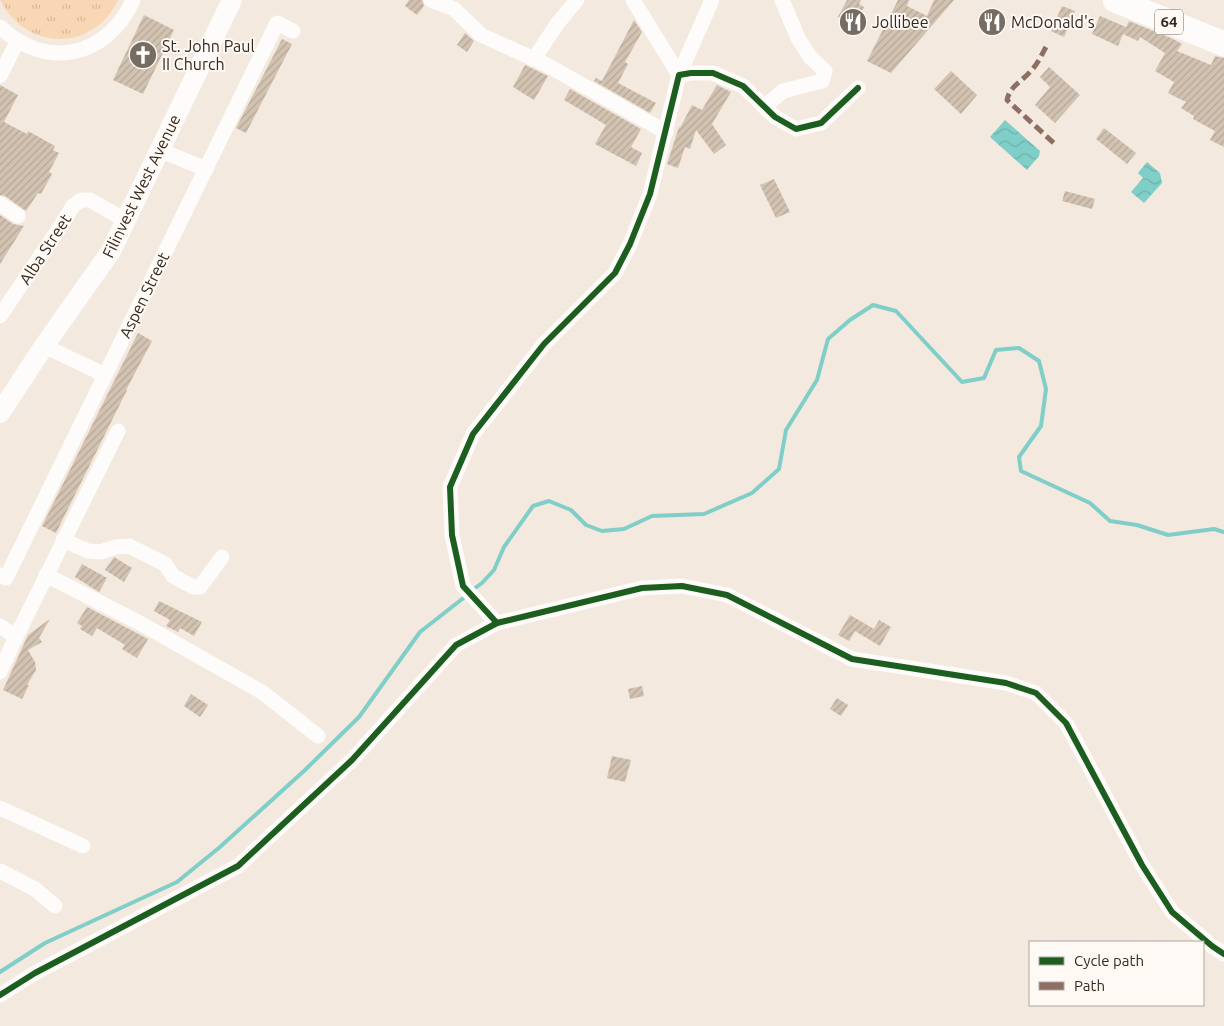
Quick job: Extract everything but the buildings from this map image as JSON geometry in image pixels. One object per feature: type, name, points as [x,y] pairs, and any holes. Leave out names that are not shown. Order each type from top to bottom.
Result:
[{"type":"main road","name":"64","points":[[1126,2],[1224,44]]},
{"type":"street","points":[[0,27],[17,42],[27,47],[59,53],[80,50],[100,42],[112,32],[123,19],[133,0]]},
{"type":"street","name":"Filinvest West Avenue","points":[[0,413],[44,346],[111,251],[232,0]]},
{"type":"street","points":[[431,0],[454,9],[481,35],[534,59],[666,132]]},
{"type":"street","points":[[534,59],[557,24],[577,0]]},
{"type":"street","points":[[633,0],[679,75]]},
{"type":"street","points":[[492,618],[463,586],[452,535],[450,487],[473,434],[544,344],[615,273],[630,244],[650,194],[679,75],[712,0]]},
{"type":"street","points":[[764,107],[783,91],[822,81],[825,71],[810,57],[798,38],[782,0]]},
{"type":"street","name":"Aspen Street","points":[[0,576],[6,578],[277,23],[293,31]]},
{"type":"street","points":[[0,76],[17,42]]},
{"type":"street","points":[[679,75],[713,73],[743,86],[775,117],[796,129],[821,123],[858,88]]},
{"type":"street","points":[[159,150],[206,169]]},
{"type":"street","name":"Alba Street","points":[[0,316],[73,206],[81,200],[90,200],[126,220]]},
{"type":"street","points":[[0,204],[18,216]]},
{"type":"street","points":[[44,346],[105,375]]},
{"type":"street","points":[[0,672],[118,431]]},
{"type":"street","points":[[63,540],[88,551],[100,552],[116,547],[129,546],[165,564],[173,576],[193,587],[200,587],[222,557]]},
{"type":"street","points":[[46,575],[138,622],[246,683],[268,697],[318,736]]},
{"type":"street","points":[[0,995],[36,973],[238,866],[352,760],[456,645],[492,618],[642,588],[682,586],[727,595],[852,659],[1006,683],[1036,693],[1066,723],[1142,865],[1172,912],[1224,954]]},
{"type":"street","points":[[0,626],[16,637]]},
{"type":"street","points":[[0,808],[83,846]]},
{"type":"street","points":[[0,871],[35,889],[55,906]]},
{"type":"green space","points":[[0,0],[118,0],[107,17],[93,30],[77,37],[59,39],[42,36],[26,29],[12,17]]},
{"type":"water","points":[[1005,120],[1040,151],[1039,156],[1027,170],[990,137]]},
{"type":"water","points":[[1147,162],[1160,173],[1162,183],[1144,203],[1131,192],[1143,178],[1138,173]]},
{"type":"waterway","points":[[471,591],[482,583],[494,570],[504,547],[533,506],[549,501],[571,510],[586,525],[602,531],[624,529],[652,516],[704,514],[752,493],[779,469],[786,430],[817,380],[828,339],[850,320],[873,305],[896,311],[962,382],[984,378],[996,350],[1019,348],[1039,361],[1046,389],[1041,426],[1019,457],[1021,471],[1090,503],[1110,521],[1137,525],[1168,535],[1214,529],[1224,532]]},
{"type":"waterway","points":[[0,972],[45,943],[177,882],[220,847],[305,770],[359,717],[420,632],[466,596]]},
{"type":"marked path","points":[[1046,47],[1035,66],[1013,88],[1007,100],[1057,146]]},
{"type":"cycle path","points":[[497,623],[463,586],[452,535],[450,487],[473,434],[544,344],[615,273],[630,244],[650,194],[679,75],[713,73],[743,86],[775,117],[796,129],[821,123],[858,88]]},
{"type":"cycle path","points":[[0,995],[35,973],[238,866],[352,760],[456,645],[497,623],[642,588],[682,586],[727,595],[852,659],[1006,683],[1036,693],[1066,723],[1142,865],[1172,912],[1224,954]]},
{"type":"place","name":"Jollibee","points":[[853,22]]},
{"type":"place","name":"McDonald's","points":[[992,22]]},
{"type":"place","name":"St. John Paul II Church","points":[[143,55]]}]
